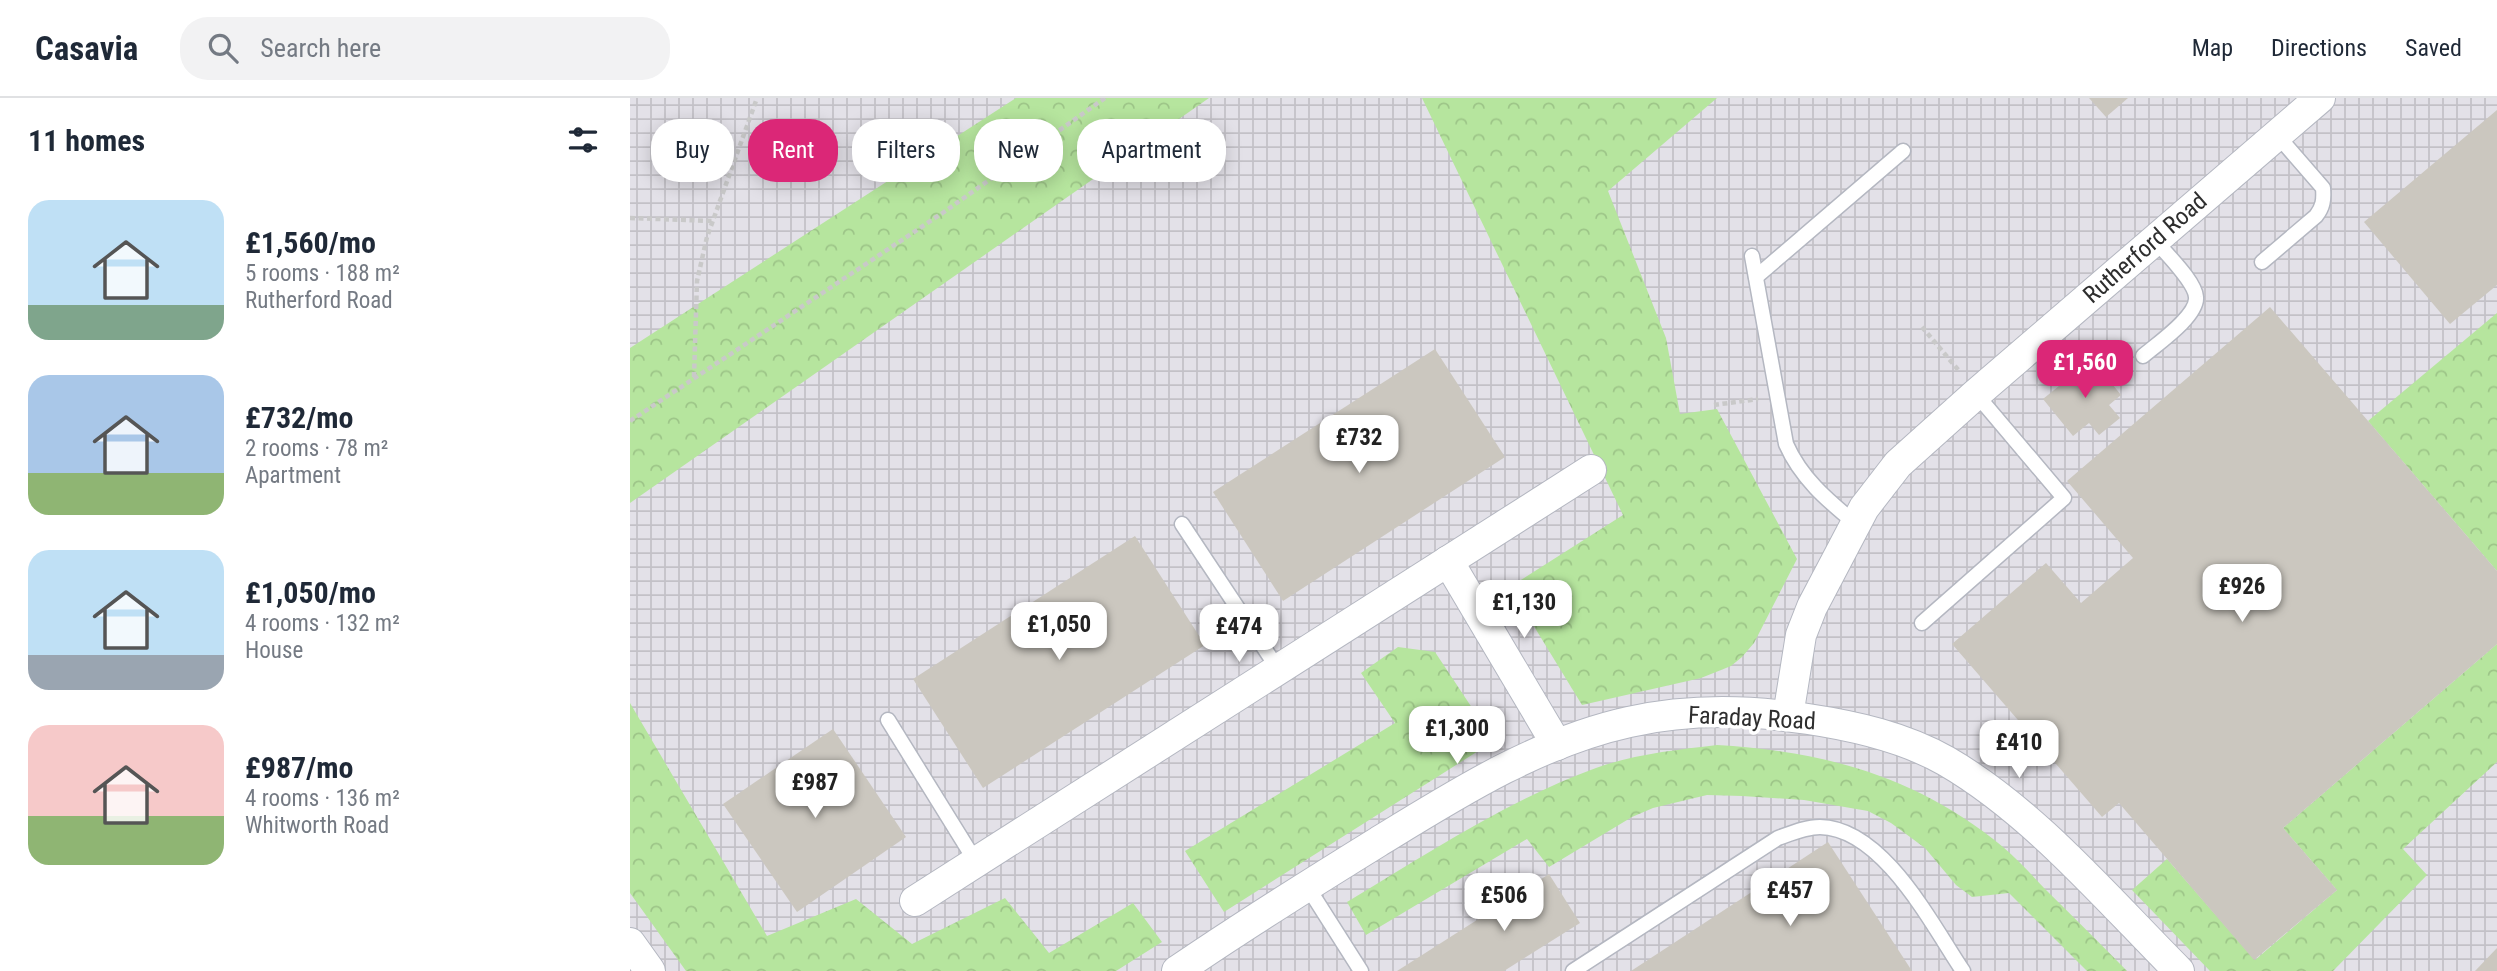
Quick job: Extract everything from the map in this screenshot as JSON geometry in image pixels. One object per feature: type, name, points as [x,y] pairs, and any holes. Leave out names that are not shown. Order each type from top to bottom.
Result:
[{"type":"street","name":"Rutherford Road","points":[[1788,716],[1801,635],[1812,607],[1855,523],[1874,493],[1898,464],[1969,384],[2155,240],[2319,98]]},
{"type":"street","points":[[915,901],[1591,470]]},
{"type":"street","points":[[1448,561],[1557,744]]},
{"type":"street","name":"Faraday Road","points":[[1177,971],[1307,886],[1453,796],[1557,744],[1630,722],[1667,715],[1726,712],[1788,716],[1837,723],[1895,738],[1944,760],[1974,778],[2025,817],[2179,971]]},
{"type":"street","points":[[630,943],[650,971]]},
{"type":"lane","points":[[2262,262],[2323,207],[2323,188],[2277,135]]},
{"type":"lane","points":[[1756,277],[1903,151]]},
{"type":"lane","points":[[2143,355],[2184,320],[2193,310],[2197,298],[2192,285],[2155,240]]},
{"type":"lane","points":[[1752,256],[1786,444],[1794,461],[1815,489],[1855,523]]},
{"type":"lane","points":[[1922,623],[2064,498],[1969,384]]},
{"type":"lane","points":[[1182,524],[1278,669]]},
{"type":"lane","points":[[888,720],[976,862]]},
{"type":"lane","points":[[1573,971],[1779,838],[1798,830],[1820,827],[1858,839],[1886,860],[1963,971]]},
{"type":"lane","points":[[1307,886],[1361,971]]},
{"type":"path","points":[[694,377],[697,281],[713,221],[757,98]]},
{"type":"path","points":[[630,421],[944,212],[1105,98]]},
{"type":"path","points":[[630,219],[713,221]]},
{"type":"path","points":[[1922,327],[1969,384]]},
{"type":"path","points":[[1714,405],[1778,396]]},
{"type":"shaded area","points":[[630,98],[2497,98],[2497,971],[630,971]]},
{"type":"green space","points":[[1016,98],[1209,98],[1179,119],[1077,119],[1077,182],[1089,182],[630,503],[630,348],[886,182],[960,182],[960,134],[974,125],[974,182],[1063,182],[1063,119],[984,119]]},
{"type":"green space","points":[[1422,98],[1717,98],[1608,191],[1666,338],[1680,414],[1717,409],[1797,559],[1754,643],[1731,666],[1701,678],[1582,705],[1510,587],[1623,515]]},
{"type":"green space","points":[[2497,313],[2497,571],[2368,421]]},
{"type":"green space","points":[[2497,644],[2497,762],[2403,849],[2427,875],[2333,971],[2210,971],[2132,890],[2167,859],[2255,960],[2337,890],[2283,828]]},
{"type":"green space","points":[[1398,647],[1435,652],[1494,741],[1224,912],[1185,851],[1395,723],[1361,673]]},
{"type":"green space","points":[[630,703],[767,936],[856,899],[912,944],[1005,898],[1049,953],[1133,903],[1162,942],[1116,971],[686,971],[630,893]]},
{"type":"green space","points":[[1717,745],[1757,748],[1832,761],[1869,772],[1938,802],[2008,852],[2127,971],[2087,971],[2009,893],[1972,897],[1956,885],[1925,848],[1891,823],[1868,811],[1804,800],[1707,795],[1653,808],[1632,817],[1549,867],[1527,839],[1366,935],[1347,902],[1468,829],[1563,781],[1626,759]]},
{"type":"building","points":[[2089,98],[2128,98],[2106,117]]},
{"type":"building","points":[[2497,110],[2497,285],[2450,324],[2364,222]]},
{"type":"building","points":[[2270,307],[2497,571],[2497,644],[2283,828],[2337,890],[2254,960],[2119,803],[2102,817],[1952,644],[2046,563],[2081,603],[2133,558],[2067,481]]},
{"type":"building","points":[[1435,349],[1505,457],[1283,601],[1213,492]]},
{"type":"building","points":[[2092,359],[2121,395],[2109,405],[2120,418],[2099,435],[2089,423],[2073,436],[2043,399]]},
{"type":"building","points":[[1135,536],[1205,645],[983,788],[913,679]]},
{"type":"building","points":[[833,729],[906,837],[797,912],[723,804]]},
{"type":"building","points":[[1828,842],[1912,971],[1631,971]]},
{"type":"building","points":[[1549,874],[1580,923],[1504,971],[1397,971]]},
{"type":"building","points":[[2497,948],[2497,971],[2475,971]]}]
